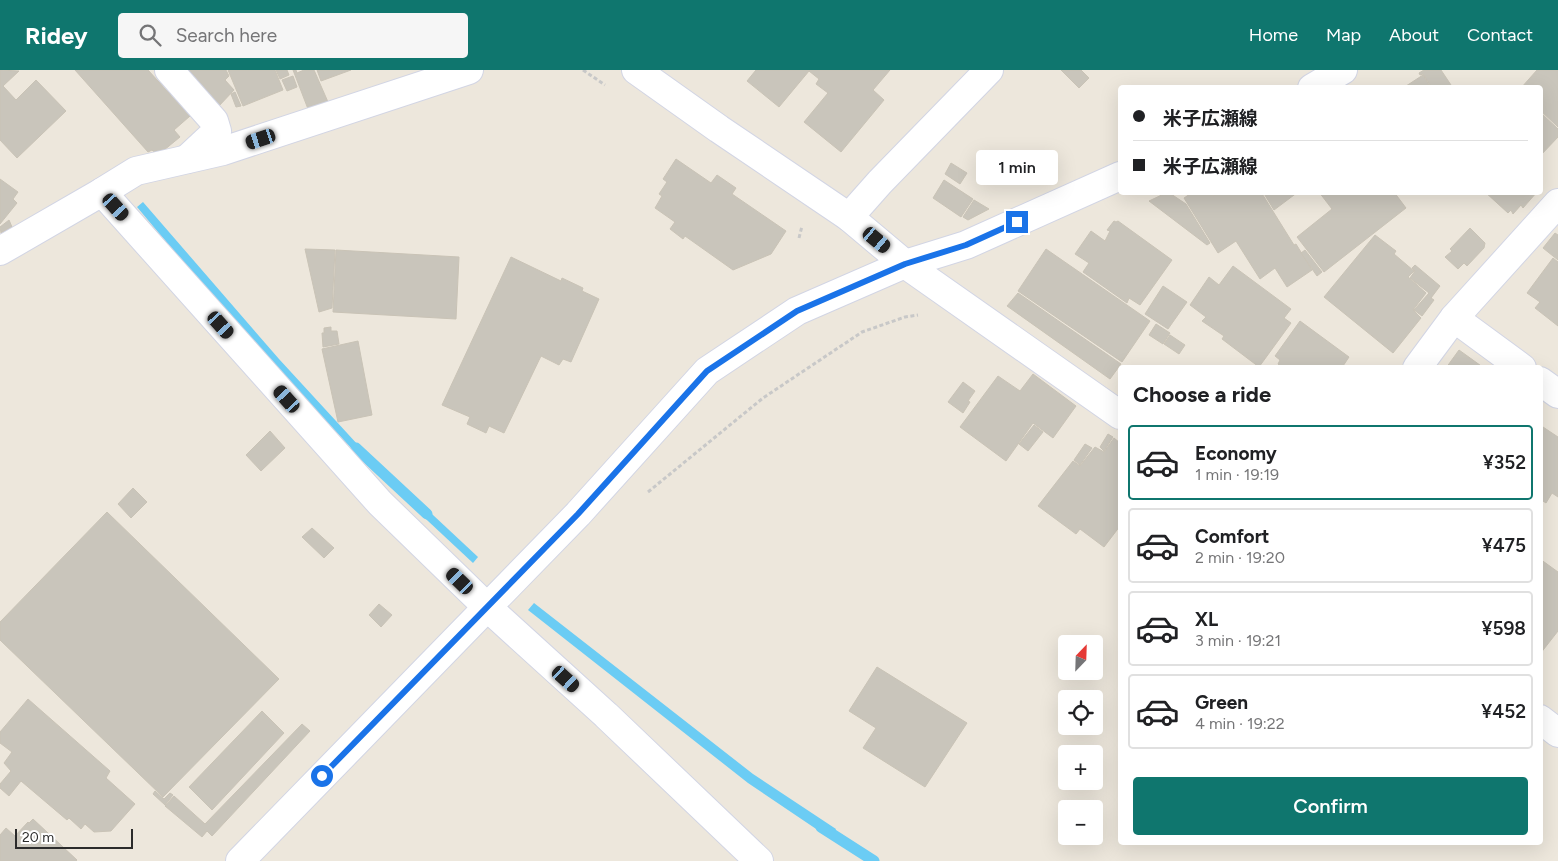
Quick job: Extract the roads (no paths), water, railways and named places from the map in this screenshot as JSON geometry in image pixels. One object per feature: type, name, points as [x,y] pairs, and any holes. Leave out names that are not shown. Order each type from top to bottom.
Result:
[{"type":"street","points":[[169,70],[214,121],[217,131],[187,159]]},
{"type":"street","points":[[0,251],[136,171],[223,152],[469,70]]},
{"type":"street","points":[[636,70],[849,217],[905,264],[1118,414]]},
{"type":"street","points":[[849,217],[880,182],[989,70]]},
{"type":"street","points":[[1317,85],[1344,70]]},
{"type":"street","points":[[240,861],[578,514],[707,371],[797,311],[905,264],[966,245],[1118,177]]},
{"type":"street","points":[[102,192],[380,503],[487,607],[606,715],[759,861]]},
{"type":"street","points":[[1419,365],[1454,318],[1558,203]]},
{"type":"street","points":[[1454,318],[1518,365]]},
{"type":"street","points":[[1543,383],[1558,394]]},
{"type":"street","points":[[1543,721],[1558,732]]},
{"type":"water","points":[[143,202],[279,359],[370,458],[364,462],[220,306],[137,207]]},
{"type":"water","points":[[418,501],[478,557],[473,563],[413,507]]},
{"type":"water","points":[[534,603],[753,774],[836,829],[831,839],[748,783],[528,610]]},
{"type":"waterway","points":[[356,448],[427,514]]},
{"type":"waterway","points":[[821,827],[874,861]]}]
